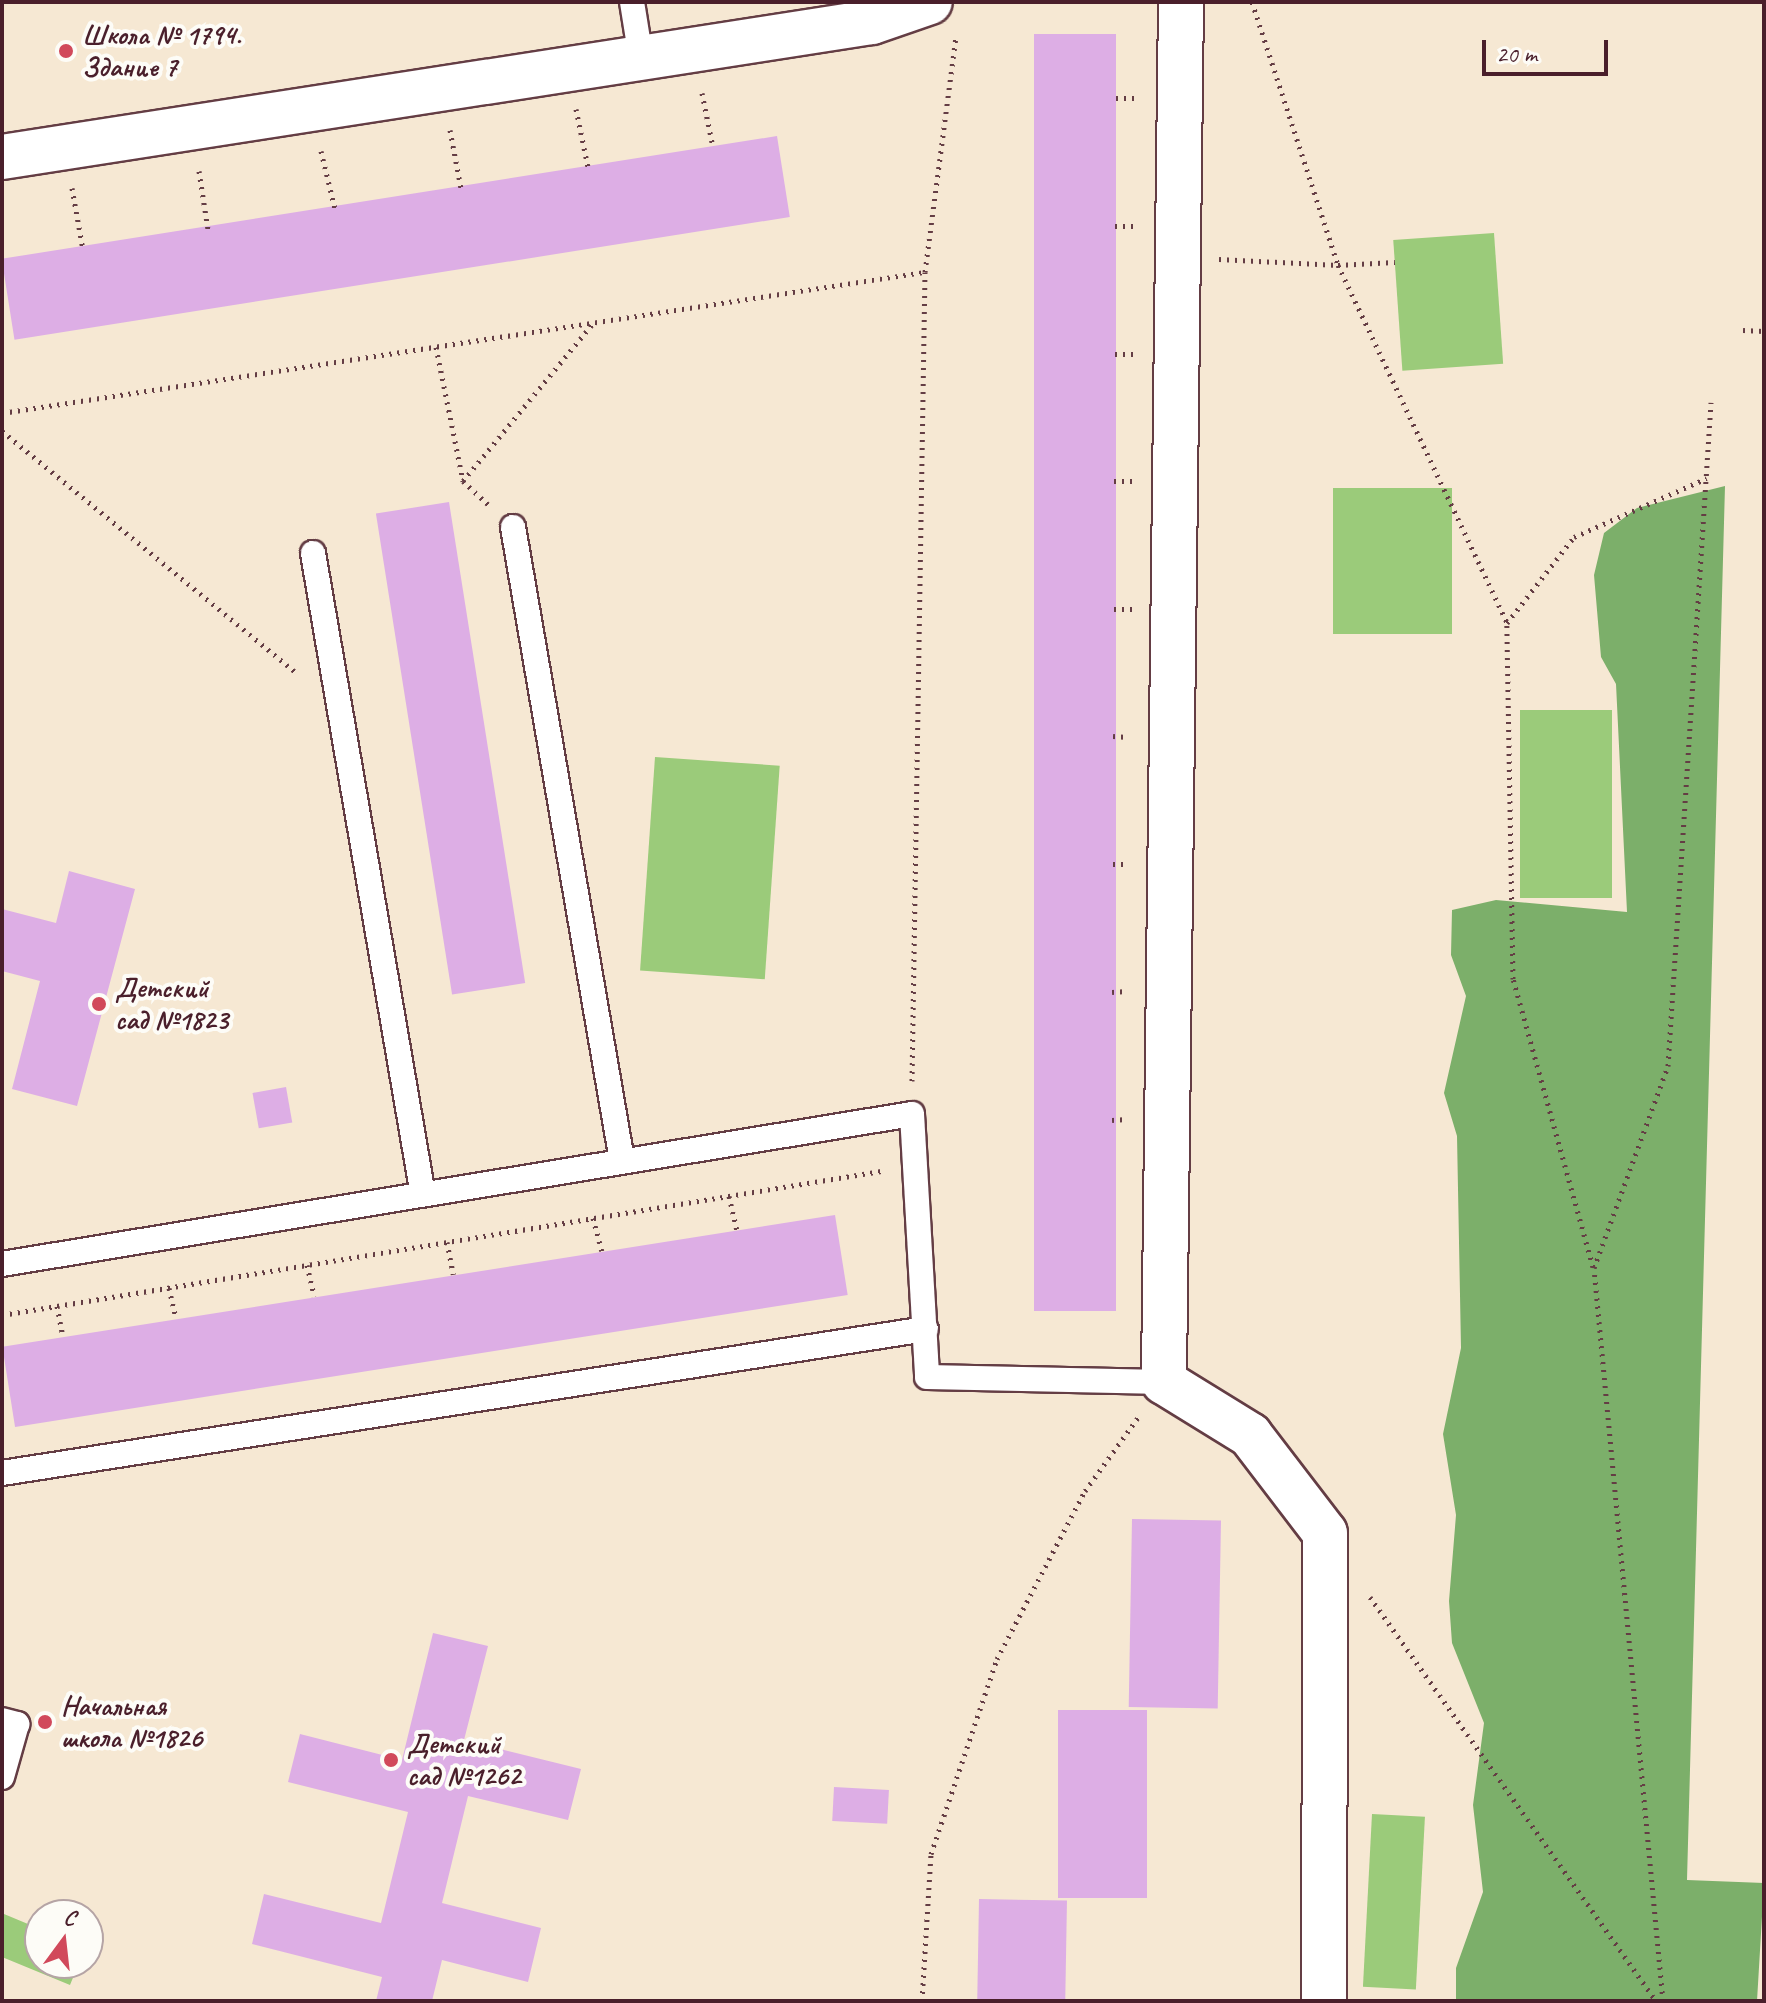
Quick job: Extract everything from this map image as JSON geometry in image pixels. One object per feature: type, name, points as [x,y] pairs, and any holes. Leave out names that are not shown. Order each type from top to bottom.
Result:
[{"type":"street","points":[[1181,2],[1164,1382],[1250,1435],[1325,1533],[1324,2001]]},
{"type":"street","points":[[2,157],[872,22],[943,17]]},
{"type":"lane","points":[[632,2],[641,58]]},
{"type":"lane","points":[[513,527],[622,1161]]},
{"type":"lane","points":[[313,553],[423,1195]]},
{"type":"lane","points":[[2,1264],[912,1114],[927,1377],[1164,1382]]},
{"type":"lane","points":[[2,1473],[926,1329]]},
{"type":"lane","points":[[2,1720],[17,1724],[2,1777]]},
{"type":"path","points":[[1252,2],[1338,265],[1507,623],[1513,979],[1594,1268],[1663,2001]]},
{"type":"path","points":[[912,1114],[925,272],[943,17]]},
{"type":"path","points":[[694,50],[713,147]]},
{"type":"path","points":[[569,69],[588,167]]},
{"type":"path","points":[[443,89],[461,188]]},
{"type":"path","points":[[311,109],[335,209]]},
{"type":"path","points":[[191,128],[208,229]]},
{"type":"path","points":[[64,148],[83,250]]},
{"type":"path","points":[[1178,257],[1338,265],[1395,262]]},
{"type":"path","points":[[2,413],[925,272]]},
{"type":"path","points":[[463,481],[594,322]]},
{"type":"path","points":[[1743,330],[1764,331]]},
{"type":"path","points":[[436,347],[463,481],[513,527]]},
{"type":"path","points":[[1594,1268],[1668,1066],[1711,402]]},
{"type":"path","points":[[2,431],[340,708]]},
{"type":"path","points":[[1507,623],[1574,537],[1707,478]]},
{"type":"path","points":[[2,1315],[915,1166]]},
{"type":"path","points":[[729,1196],[737,1230]]},
{"type":"path","points":[[593,1218],[602,1251]]},
{"type":"path","points":[[447,1242],[453,1274]]},
{"type":"path","points":[[307,1265],[314,1296]]},
{"type":"path","points":[[169,1287],[176,1318]]},
{"type":"path","points":[[57,1306],[63,1336]]},
{"type":"path","points":[[922,2001],[931,1854],[997,1659],[1085,1491],[1164,1382]]},
{"type":"path","points":[[1325,1533],[1656,2001]]},
{"type":"green space","points":[[1494,233],[1503,364],[1402,371],[1393,240]]},
{"type":"green space","points":[[1725,486],[1687,1880],[1764,1883],[1757,2001],[1456,2001],[1456,1968],[1483,1892],[1473,1805],[1484,1723],[1452,1643],[1449,1601],[1456,1515],[1443,1434],[1461,1348],[1457,1136],[1444,1093],[1466,996],[1451,955],[1452,910],[1496,900],[1627,912],[1616,684],[1601,657],[1594,575],[1604,533],[1637,508]]},
{"type":"green space","points":[[1333,488],[1452,488],[1452,634],[1333,634]]},
{"type":"green space","points":[[1520,710],[1612,710],[1612,898],[1520,898]]},
{"type":"green space","points":[[655,757],[780,766],[765,979],[640,970]]},
{"type":"green space","points":[[1372,1814],[1425,1817],[1416,1990],[1363,1987]]},
{"type":"green space","points":[[4,1914],[24,1922],[24,1966],[2,1957]]},
{"type":"green space","points":[[55,1979],[72,1979],[70,1985]]},
{"type":"building","points":[[1034,34],[1116,34],[1116,1311],[1034,1311]]},
{"type":"building","points":[[777,136],[790,217],[14,340],[2,259]]},
{"type":"building","points":[[449,502],[525,983],[452,995],[376,514]]},
{"type":"building","points":[[69,871],[135,889],[77,1106],[12,1089],[40,981],[2,971],[2,909],[56,923]]},
{"type":"building","points":[[286,1087],[292,1122],[259,1128],[253,1093]]},
{"type":"building","points":[[835,1215],[848,1295],[15,1427],[2,1347]]},
{"type":"building","points":[[1132,1519],[1221,1521],[1218,1709],[1129,1707]]},
{"type":"building","points":[[433,1633],[488,1646],[464,1740],[581,1769],[568,1820],[468,1796],[442,1903],[541,1928],[528,1982],[442,1960],[432,2001],[376,2001],[382,1977],[252,1944],[264,1894],[381,1923],[408,1812],[288,1782],[300,1734],[402,1760]]},
{"type":"building","points":[[1058,1710],[1147,1710],[1147,1898],[1058,1898]]},
{"type":"building","points":[[834,1787],[889,1790],[887,1824],[832,1821]]},
{"type":"building","points":[[979,1899],[1067,1901],[1065,2001],[977,2001]]},
{"type":"place","name":"Школа № 1794. Здание 7","points":[[66,51]]},
{"type":"place","name":"Детский сад №1823","points":[[99,1004]]},
{"type":"place","name":"Начальная школа №1826","points":[[45,1722]]},
{"type":"place","name":"Детский сад №1262","points":[[391,1760]]}]
